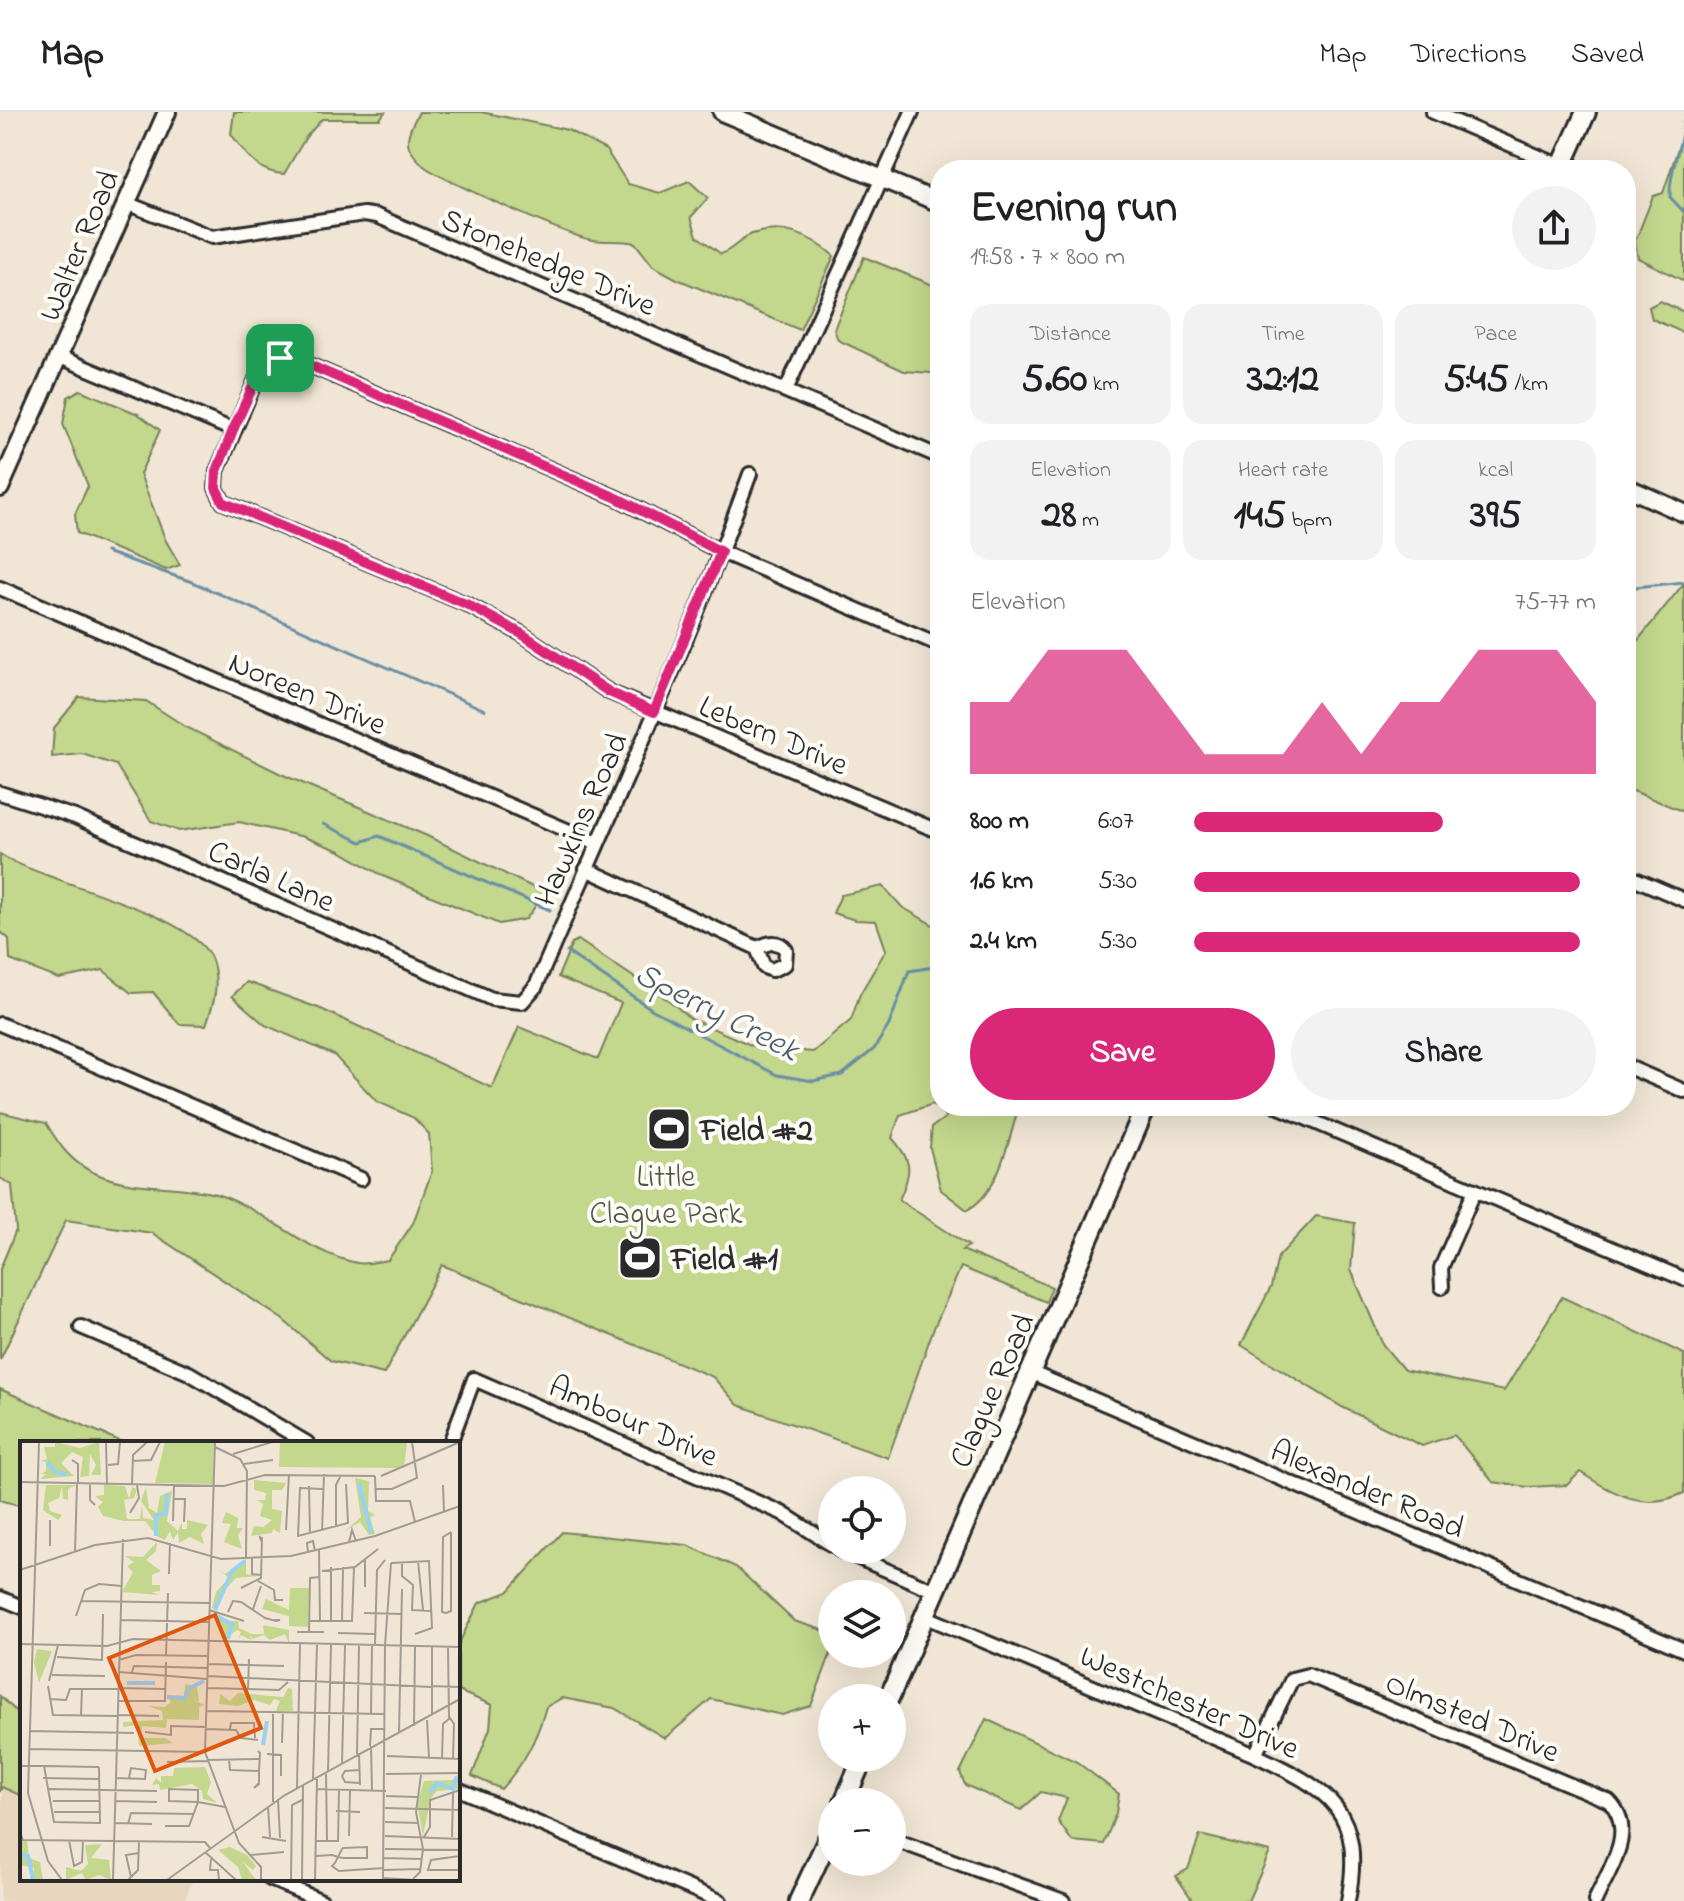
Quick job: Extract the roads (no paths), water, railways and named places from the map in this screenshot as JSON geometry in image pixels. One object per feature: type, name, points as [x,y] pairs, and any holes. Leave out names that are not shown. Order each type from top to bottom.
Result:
[{"type":"main road","points":[[1564,160],[1586,112]]},
{"type":"main road","name":"Clague Road","points":[[895,1684],[1142,1116]]},
{"type":"main road","points":[[799,1901],[818,1860]]},
{"type":"street","name":"Walter Road","points":[[0,488],[167,112]]},
{"type":"street","points":[[722,112],[930,199]]},
{"type":"street","points":[[786,390],[912,112]]},
{"type":"street","points":[[1433,112],[1542,160]]},
{"type":"street","name":"Stonehedge Drive","points":[[126,203],[212,237],[364,214],[377,216],[930,453]]},
{"type":"street","points":[[60,357],[233,430],[258,375],[269,364],[293,358],[617,498],[721,552],[930,641]]},
{"type":"street","name":"Lebern Drive","points":[[233,430],[217,471],[216,488],[223,502],[466,604],[522,634],[609,692],[930,828]]},
{"type":"street","name":"Hawkins Road","points":[[522,1002],[536,986],[721,552],[750,474]]},
{"type":"street","points":[[1636,491],[1684,513]]},
{"type":"street","name":"Noreen Drive","points":[[0,588],[597,843]]},
{"type":"street","name":"Carla Lane","points":[[0,793],[75,817],[492,999],[522,1002]]},
{"type":"street","points":[[586,869],[757,948]]},
{"type":"street","points":[[1636,879],[1684,900]]},
{"type":"street","points":[[0,1024],[361,1179]]},
{"type":"street","points":[[1636,1070],[1684,1091]]},
{"type":"street","points":[[1301,1116],[1684,1279]]},
{"type":"street","points":[[1442,1287],[1441,1268],[1475,1190]]},
{"type":"street","points":[[81,1327],[189,1373],[304,1441]]},
{"type":"street","name":"Alexander Road","points":[[1032,1373],[1684,1650]]},
{"type":"street","name":"Ambour Drive","points":[[451,1441],[474,1379],[782,1513],[818,1536]]},
{"type":"street","points":[[872,1564],[935,1591]]},
{"type":"street","points":[[0,1598],[20,1606]]},
{"type":"street","name":"Westchester Drive","points":[[924,1616],[1297,1775],[1331,1798],[1347,1827],[1355,1866],[1348,1901]]},
{"type":"street","name":"Olmsted Drive","points":[[1255,1755],[1292,1679],[1308,1675],[1609,1801],[1622,1813],[1624,1833],[1595,1901]]},
{"type":"street","points":[[460,1790],[720,1901]]},
{"type":"street","points":[[906,1844],[1063,1901]]},
{"type":"street","points":[[275,1881],[322,1901]]},
{"type":"waterway","name":"Sperry Creek","points":[[1684,120],[1671,177],[1670,197],[1684,212]]},
{"type":"waterway","points":[[106,552],[192,582],[485,710]]},
{"type":"waterway","name":"Sperry Creek","points":[[1636,587],[1684,582]]},
{"type":"waterway","name":"Sperry Creek","points":[[323,824],[361,842],[379,836],[550,910]]},
{"type":"waterway","name":"Sperry Creek","points":[[567,952],[653,1010],[777,1075],[813,1081],[842,1075],[874,1049],[889,1025],[909,971],[930,968]]},
{"type":"place","name":"Field #2","points":[[669,1129]]},
{"type":"place","name":"Field #1","points":[[640,1258]]},
{"type":"park label","name":"Little Clague Park","points":[[666,1194]]}]
